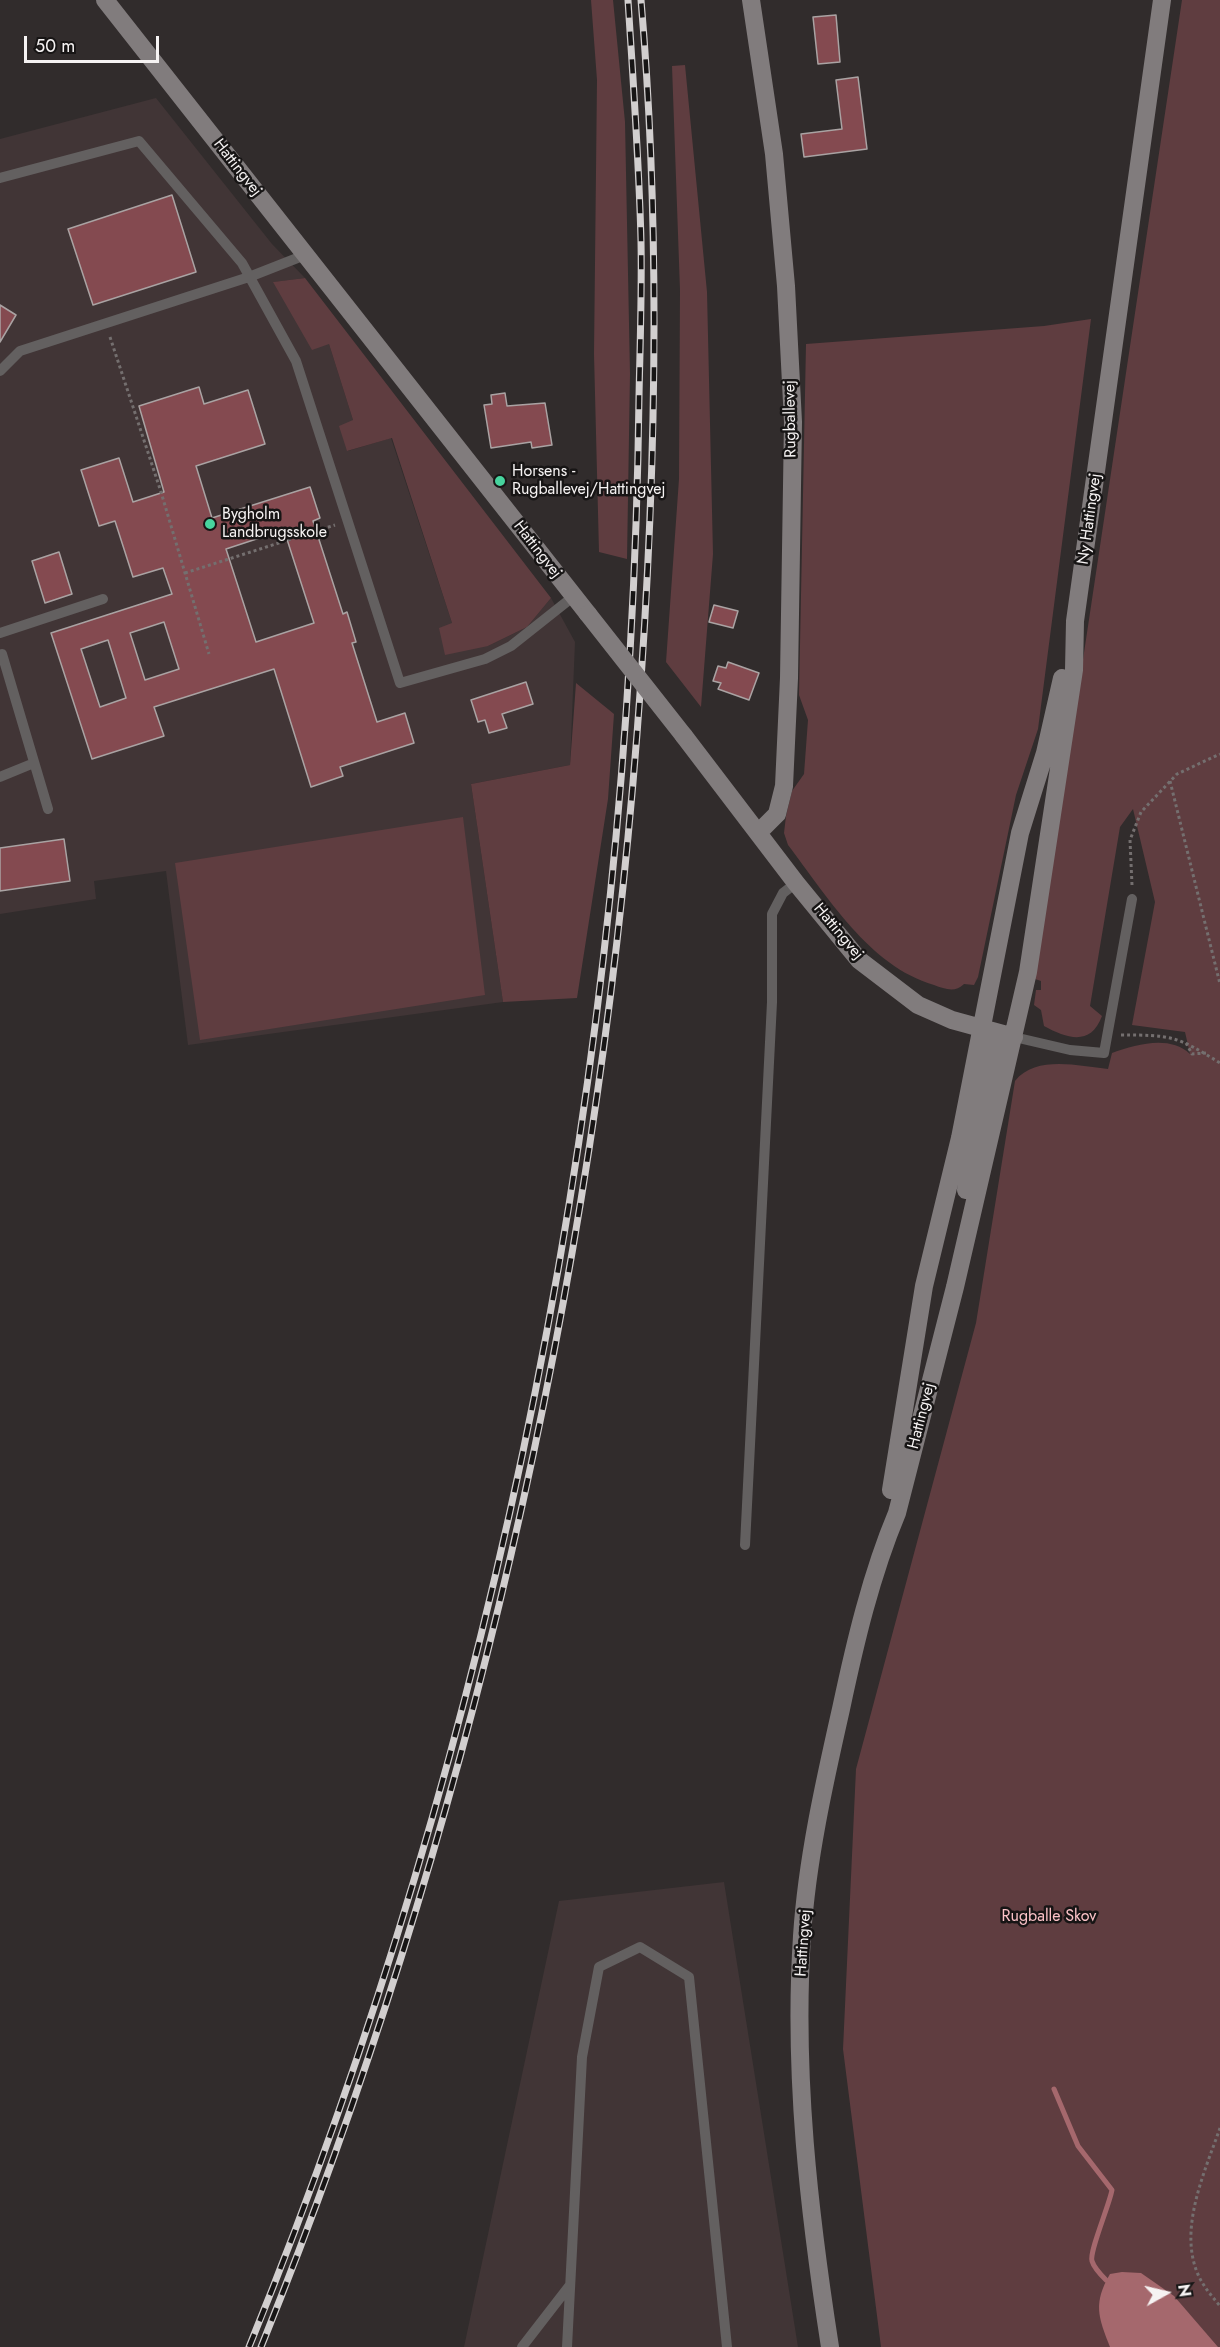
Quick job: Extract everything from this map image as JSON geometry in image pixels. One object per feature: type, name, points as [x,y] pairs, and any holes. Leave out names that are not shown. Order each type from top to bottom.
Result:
[{"type":"street","name":"Hattingvej","points":[[105,0],[684,736],[796,883],[859,960],[918,1005],[982,1029],[1014,1038],[955,1287],[897,1513],[884,1545],[846,1682],[818,1810],[802,1936],[800,2063],[811,2224],[830,2347]]},
{"type":"street","name":"Rugballevej","points":[[751,0],[774,154],[786,286],[793,422],[789,678],[784,786],[777,814],[759,832]]},
{"type":"street","name":"Ny Hattingvej","points":[[1014,1038],[1028,972],[1072,690],[1075,621],[1162,0]]},
{"type":"street","name":"Hattingvej","points":[[884,1545],[886,1510],[903,1429],[924,1286],[960,1138],[1020,833],[1045,753],[1075,621]]},
{"type":"street","points":[[955,1287],[960,1217],[994,1057],[993,1044],[982,1029]]},
{"type":"lane","points":[[0,178],[139,141],[242,263],[296,361],[400,683],[494,655],[511,646],[574,596]]},
{"type":"lane","points":[[0,371],[20,351],[249,277],[305,255]]},
{"type":"lane","points":[[0,633],[103,599]]},
{"type":"lane","points":[[2,654],[48,809]]},
{"type":"lane","points":[[0,777],[34,763]]},
{"type":"lane","points":[[745,1545],[772,1002],[772,914],[783,893],[796,883]]},
{"type":"lane","points":[[1014,1038],[1070,1050],[1104,1053],[1132,898]]},
{"type":"lane","points":[[567,2347],[582,2057],[599,1967],[640,1947],[689,1977],[727,2347]]},
{"type":"lane","points":[[522,2347],[570,2284]]},
{"type":"path","points":[[106,323],[209,654]]},
{"type":"path","points":[[185,573],[347,521]]},
{"type":"path","points":[[1132,898],[1130,840],[1141,812],[1177,774],[1220,754]]},
{"type":"path","points":[[1170,781],[1220,984]]},
{"type":"path","points":[[1107,1035],[1173,1036],[1220,1063]]},
{"type":"path","points":[[1185,1041],[1192,1054],[1206,1053]]},
{"type":"path","points":[[1220,2128],[1202,2180],[1192,2224],[1192,2249],[1196,2270],[1204,2286],[1220,2306]]},
{"type":"shaded area","name":"Bygholm Landbrugsskole","points":[[156,98],[272,244],[305,278],[274,282],[329,344],[353,420],[348,451],[391,438],[452,623],[488,646],[527,627],[551,598],[575,642],[570,765],[471,784],[503,1002],[188,1045],[166,871],[94,881],[96,899],[0,914],[0,139]]},
{"type":"shaded area","points":[[724,1882],[798,2347],[464,2347],[559,1901]]},
{"type":"shaded area","points":[[1141,2273],[1174,2296],[1218,2347],[1110,2347],[1100,2318],[1099,2302],[1110,2274]]},
{"type":"green space","points":[[591,0],[613,0],[625,122],[630,374],[627,559],[599,552],[594,354],[597,80]]},
{"type":"green space","name":"Rugballe Skov","points":[[1182,0],[1220,0],[1220,2347],[881,2347],[843,2049],[856,1769],[976,1323],[1015,1081],[1024,1073],[1046,1065],[1108,1069],[1112,1053],[1142,1044],[1173,1045],[1190,1054],[1185,1032],[1132,1025],[1155,902],[1133,809],[1120,827],[1090,1006],[1102,1016],[1097,1026],[1085,1036],[1062,1034],[1044,1026],[1041,1010],[1034,1005],[1036,990],[1041,990],[1041,981],[1035,979]]},
{"type":"green space","points":[[685,65],[707,292],[713,554],[701,707],[666,662],[679,479],[680,290],[672,66]]},
{"type":"green space","points":[[305,278],[551,598],[527,627],[488,646],[445,655],[439,628],[452,623],[392,438],[347,451],[339,426],[353,420],[329,344],[312,350],[273,282]]},
{"type":"green space","points":[[1091,319],[1038,729],[1016,795],[978,977],[974,985],[964,984],[957,989],[946,989],[911,976],[870,946],[851,927],[818,886],[788,845],[784,833],[792,791],[804,774],[808,720],[799,695],[806,344],[1044,326]]},
{"type":"green space","points":[[576,683],[614,714],[608,799],[577,998],[503,1002],[471,784],[570,765]]},
{"type":"green space","points":[[463,817],[485,995],[200,1040],[175,863]]},
{"type":"building","points":[[836,15],[840,62],[818,64],[813,17]]},
{"type":"building","points":[[858,77],[867,149],[804,157],[801,134],[842,129],[836,80]]},
{"type":"building","points":[[172,195],[196,272],[93,305],[68,229]]},
{"type":"building","points":[[0,305],[16,315],[0,342]]},
{"type":"building","points":[[199,387],[204,404],[248,390],[265,444],[196,466],[212,518],[310,487],[320,518],[313,521],[343,614],[347,612],[356,642],[352,643],[377,722],[405,713],[414,743],[340,767],[343,776],[311,787],[274,669],[154,707],[164,736],[92,759],[51,633],[172,594],[163,568],[133,577],[115,521],[99,526],[81,470],[119,458],[133,502],[164,492],[139,406]],"holes":[[[284,530],[314,623],[256,642],[226,549]],[[164,622],[179,669],[145,680],[130,633]],[[108,640],[126,698],[100,707],[81,649]]]},
{"type":"building","points":[[505,393],[507,406],[545,403],[552,445],[532,448],[531,442],[491,448],[484,405],[492,404],[491,395]]},
{"type":"building","points":[[59,552],[72,594],[45,603],[32,561]]},
{"type":"building","points":[[714,605],[738,611],[733,628],[709,622]]},
{"type":"building","points":[[728,662],[759,673],[749,700],[718,689],[721,683],[713,681],[718,666],[726,668]]},
{"type":"building","points":[[526,682],[533,704],[502,714],[507,728],[489,733],[485,720],[478,722],[471,700]]},
{"type":"building","points":[[64,839],[70,881],[0,891],[0,848]]},
{"type":"waterway","points":[[1054,2089],[1078,2146],[1112,2190],[1092,2256],[1094,2266],[1106,2280]]},
{"type":"railway","points":[[249,2347],[338,2114],[415,1876],[481,1635],[536,1390],[579,1144],[610,896],[630,646],[639,397],[641,260],[628,0]]},
{"type":"railway","points":[[261,2347],[335,2153],[401,1956],[460,1757],[511,1555],[554,1352],[589,1147],[617,941],[637,734],[649,551],[654,275],[648,92],[641,0]]},
{"type":"place","name":"Horsens - Rugballevej/Hattingvej","points":[[500,481]]},
{"type":"place","name":"Bygholm Landbrugsskole","points":[[210,524]]}]
